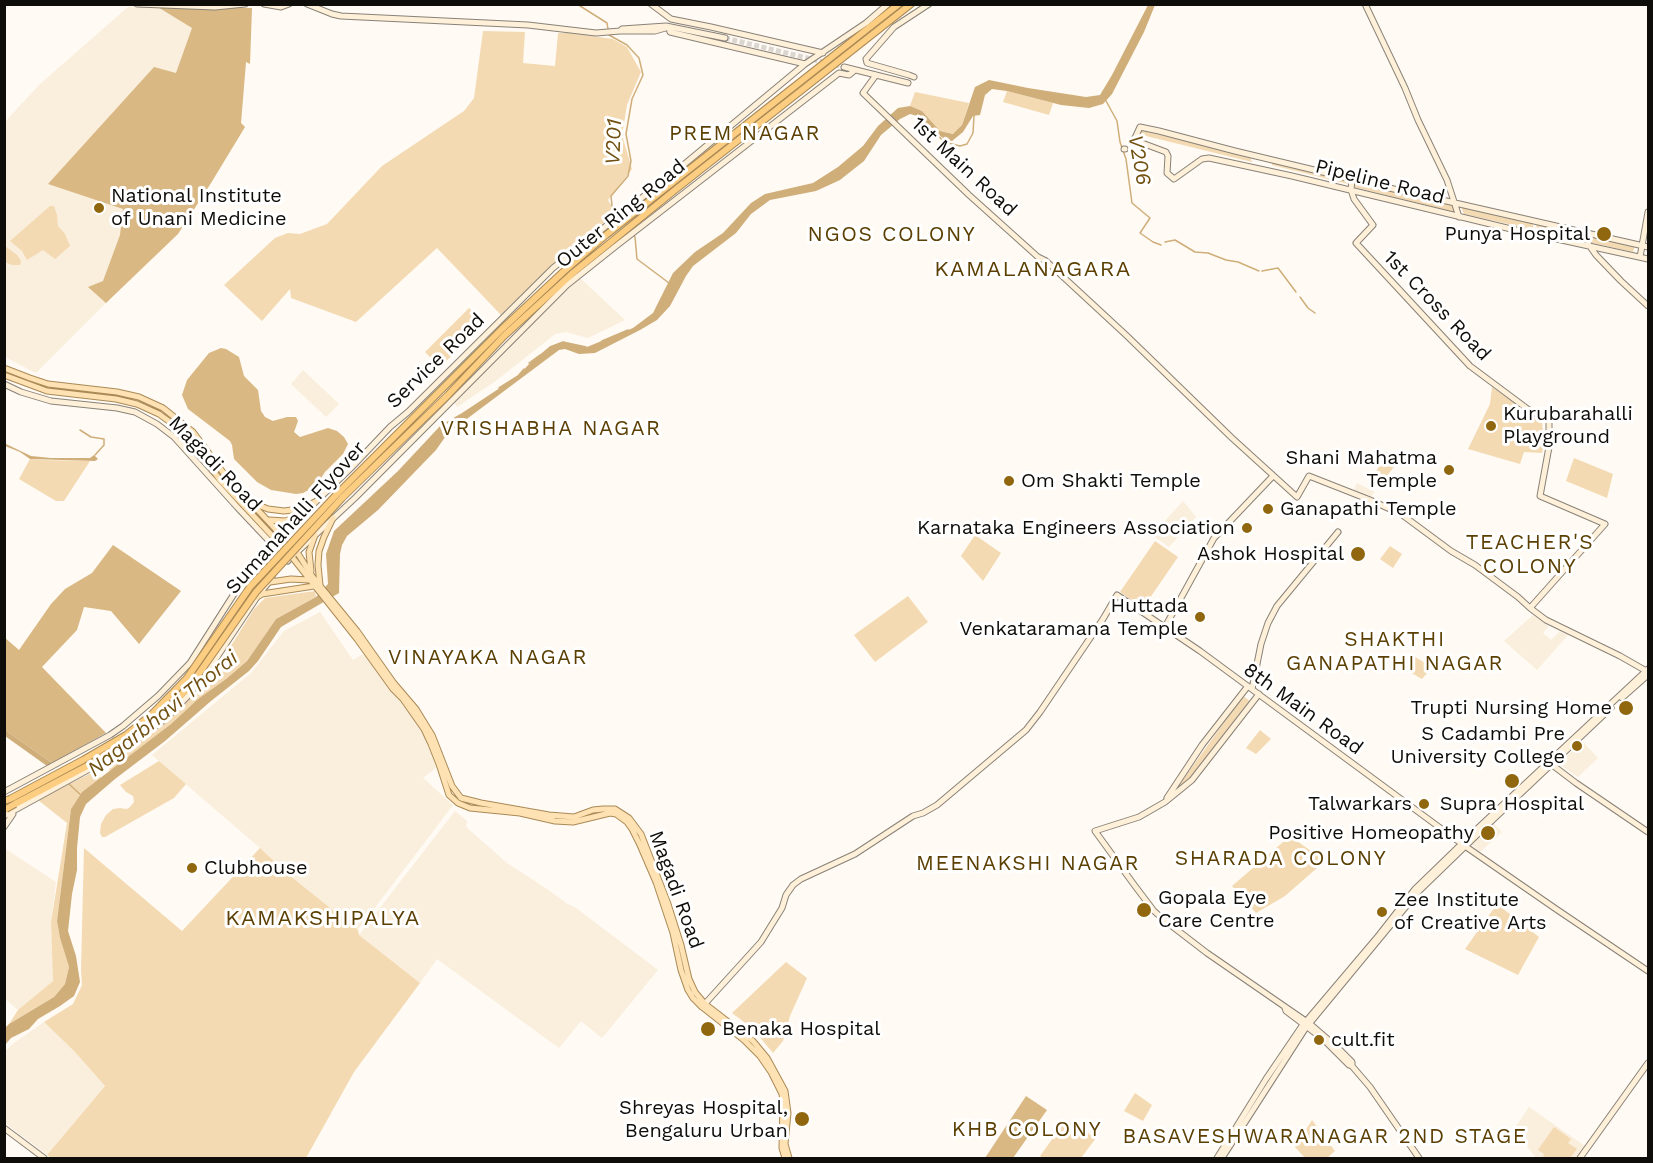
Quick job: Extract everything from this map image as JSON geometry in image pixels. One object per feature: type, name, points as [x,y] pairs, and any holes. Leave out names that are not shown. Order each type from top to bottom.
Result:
[{"type":"highway","name":"Outer Ring Road","points":[[470,360],[538,294],[690,165],[899,4]]},
{"type":"highway","name":"Outer Ring Road","points":[[448,394],[470,376],[504,336],[574,276],[686,182],[911,4]]},
{"type":"highway","points":[[686,182],[690,188]]},
{"type":"highway","points":[[618,216],[622,223]]},
{"type":"highway","name":"Sumanahalli Flyover","points":[[7,811],[83,760],[126,735],[152,714],[187,678],[250,587],[470,360]]},
{"type":"highway","points":[[452,367],[458,372]]},
{"type":"highway","points":[[447,405],[448,394]]},
{"type":"highway","name":"Sumanahalli Flyover","points":[[7,811],[87,766],[144,730],[172,705],[193,682],[256,592],[340,496],[448,394]]},
{"type":"main road","name":"Magadi Road","points":[[4,368],[48,384],[124,393],[155,403],[177,418],[200,439],[218,467],[244,497],[284,536],[292,557]]},
{"type":"main road","name":"Magadi Road","points":[[4,375],[47,391],[129,401],[159,414],[180,430],[194,444],[220,480],[357,631],[393,682],[421,715],[432,735],[452,786],[461,798],[549,815],[574,817],[594,810],[615,809],[629,818],[641,834],[668,903],[681,945],[688,979],[695,992],[703,1005],[753,1041],[767,1058],[779,1080],[787,1098],[785,1144],[787,1158]]},
{"type":"main road","points":[[244,497],[258,506],[278,511],[300,509],[315,502]]},
{"type":"main road","points":[[267,520],[285,521],[301,516]]},
{"type":"main road","points":[[257,597],[270,592],[318,587],[319,551],[333,518]]},
{"type":"main road","points":[[270,582],[311,578],[309,556],[313,537]]},
{"type":"street","points":[[137,4],[215,8],[245,4]]},
{"type":"street","points":[[264,4],[281,7],[289,4]]},
{"type":"street","points":[[307,4],[341,16],[528,25],[613,32],[669,27],[726,38]]},
{"type":"street","points":[[651,4],[670,19],[823,53]]},
{"type":"street","name":"Service Road","points":[[4,792],[123,726],[190,663],[241,583],[301,516],[553,268],[618,216],[690,165],[805,64],[866,23],[888,4]]},
{"type":"street","points":[[914,77],[867,63],[866,59],[894,27],[929,4]]},
{"type":"street","points":[[1365,4],[1447,180],[1459,217]]},
{"type":"street","points":[[670,19],[670,32],[805,64]]},
{"type":"street","points":[[844,67],[908,83]]},
{"type":"street","points":[[630,231],[690,188],[839,73],[849,75],[855,70]]},
{"type":"street","name":"1st Main Road","points":[[876,75],[863,93],[969,195],[1038,257],[1046,261],[1297,497],[1309,476],[1401,514],[1518,597],[1530,608]]},
{"type":"street","name":"Pipeline Road","points":[[1645,246],[1454,204],[1140,127],[1134,140],[1166,152],[1168,156],[1167,173],[1174,179],[1206,158],[1648,259]]},
{"type":"street","points":[[1351,190],[1352,179]]},
{"type":"street","name":"1st Cross Road","points":[[1351,190],[1354,199],[1373,225],[1356,243],[1470,366],[1529,410],[1549,420],[1549,447],[1540,496],[1605,524],[1530,608]]},
{"type":"street","points":[[1640,257],[1645,246],[1648,212]]},
{"type":"street","points":[[1589,245],[1596,255],[1648,306]]},
{"type":"street","points":[[7,811],[13,812],[67,782],[135,742],[164,720],[214,664],[257,597],[278,572],[447,405],[470,376]]},
{"type":"street","name":"Magadi Road","points":[[4,384],[21,392],[51,400],[117,408],[135,412],[147,418],[174,437],[237,507],[277,544]]},
{"type":"street","points":[[1165,627],[1214,538],[1273,476]]},
{"type":"street","points":[[295,523],[313,537]]},
{"type":"street","points":[[1164,802],[1202,745],[1250,688],[1261,644],[1276,606],[1338,532]]},
{"type":"street","points":[[263,558],[278,572]]},
{"type":"street","name":"8th Main Road","points":[[703,1005],[761,942],[793,885],[855,854],[913,816],[937,805],[1026,730],[1117,595],[1259,694],[1464,845],[1648,971]]},
{"type":"street","points":[[1216,1158],[1266,1079],[1306,1024],[1416,890],[1648,672],[1550,623],[1530,608]]},
{"type":"street","points":[[1259,694],[1192,780],[1164,802],[1139,817],[1095,831],[1139,892],[1164,920],[1331,1041],[1352,1062],[1352,1066],[1370,1087],[1419,1158]]},
{"type":"street","points":[[1551,764],[1648,832]]},
{"type":"street","points":[[7,811],[13,812]]},
{"type":"street","points":[[1222,1158],[1306,1024]]},
{"type":"street","points":[[1580,1158],[1648,1063]]},
{"type":"street","points":[[4,1128],[44,1158]]},
{"type":"shaded area","name":"Nagarbhavi Thorai","points":[[1148,5],[1155,5],[1144,32],[1112,94],[1103,104],[1089,108],[1061,105],[992,89],[985,95],[980,115],[973,116],[963,132],[952,141],[946,140],[930,129],[917,116],[910,114],[900,119],[881,135],[864,161],[840,180],[816,191],[770,200],[751,214],[736,233],[693,266],[670,306],[657,320],[595,353],[579,354],[565,349],[559,350],[448,433],[436,450],[378,510],[347,536],[340,554],[339,593],[281,627],[249,671],[86,804],[80,817],[77,870],[68,931],[76,956],[80,982],[74,996],[38,1019],[29,1029],[11,1038],[5,1045],[5,1028],[54,997],[65,984],[69,967],[57,921],[71,809],[82,792],[171,724],[198,699],[247,661],[276,619],[316,597],[328,584],[326,554],[334,531],[398,471],[441,425],[518,376],[549,347],[563,342],[587,347],[633,328],[653,313],[673,273],[695,252],[723,233],[751,203],[765,194],[813,183],[838,167],[863,146],[878,126],[898,108],[910,106],[922,111],[940,131],[953,134],[962,125],[975,87],[989,80],[1086,97],[1100,95]]},
{"type":"shaded area","name":"National Institute of Unani Medicine","points":[[156,6],[246,61],[241,123],[245,127],[178,234],[36,373],[5,357],[4,123],[39,85],[128,7]]},
{"type":"shaded area","points":[[156,6],[252,8],[250,64],[246,62],[241,123],[245,127],[178,234],[106,303],[88,287],[103,281],[120,235],[123,209],[48,184],[154,67],[176,73],[192,28]]},
{"type":"shaded area","points":[[483,31],[525,32],[523,63],[555,66],[558,33],[613,39],[627,47],[641,72],[627,105],[622,135],[632,169],[608,200],[616,213],[552,265],[501,315],[437,248],[356,322],[291,298],[290,289],[262,321],[224,285],[275,238],[288,233],[300,234],[327,224],[382,166],[464,111],[474,98]]},
{"type":"shaded area","points":[[1007,91],[1053,103],[1049,115],[1003,102]]},
{"type":"shaded area","points":[[915,92],[969,103],[962,125],[954,134],[940,131],[922,111],[910,106]]},
{"type":"shaded area","points":[[1139,130],[1250,157],[1252,162],[1138,134]]},
{"type":"shaded area","points":[[1272,162],[1349,181],[1348,184],[1272,165]]},
{"type":"shaded area","points":[[1355,182],[1454,206],[1457,213],[1354,187]]},
{"type":"shaded area","points":[[50,206],[54,206],[58,226],[65,234],[70,246],[55,259],[43,250],[27,260],[22,251],[10,241]]},
{"type":"shaded area","points":[[1461,207],[1532,222],[1534,230],[1464,214]]},
{"type":"shaded area","points":[[1535,222],[1635,246],[1633,252],[1538,231]]},
{"type":"shaded area","points":[[5,246],[17,255],[21,261],[20,265],[5,262]]},
{"type":"shaded area","points":[[580,278],[625,320],[588,338],[566,332],[555,334],[497,380],[457,407],[454,402]]},
{"type":"shaded area","points":[[469,308],[485,324],[440,367],[425,352]]},
{"type":"shaded area","points":[[221,348],[239,357],[244,376],[258,390],[261,411],[265,417],[273,421],[296,417],[298,421],[294,432],[300,437],[328,428],[344,437],[348,444],[343,454],[325,472],[316,486],[296,494],[271,490],[257,482],[234,459],[230,441],[188,409],[182,395],[187,380],[209,353]]},
{"type":"shaded area","points":[[303,370],[339,404],[326,417],[291,384]]},
{"type":"shaded area","points":[[1492,387],[1542,422],[1544,444],[1542,453],[1524,452],[1520,464],[1468,449],[1490,404]]},
{"type":"shaded area","points":[[4,443],[31,456],[90,458],[94,455],[98,459],[95,461],[30,459],[5,446]]},
{"type":"shaded area","points":[[1386,452],[1400,459],[1383,481],[1374,476]]},
{"type":"shaded area","points":[[1574,458],[1613,474],[1607,498],[1566,481]]},
{"type":"shaded area","points":[[30,459],[90,461],[64,501],[56,501],[19,479]]},
{"type":"shaded area","points":[[1357,483],[1375,492],[1370,497],[1353,491]]},
{"type":"shaded area","points":[[1183,501],[1196,517],[1169,547],[1152,535]]},
{"type":"shaded area","points":[[975,535],[1001,553],[983,581],[961,556]]},
{"type":"shaded area","points":[[1155,541],[1178,557],[1143,608],[1120,592]]},
{"type":"shaded area","points":[[113,545],[181,591],[139,644],[111,611],[84,607],[77,630],[42,667],[106,733],[52,763],[5,730],[4,637],[19,650],[51,604],[65,589],[92,573]]},
{"type":"shaded area","points":[[1390,546],[1402,554],[1393,568],[1380,559]]},
{"type":"shaded area","points":[[315,591],[316,597],[276,619],[247,661],[110,771],[106,763],[150,735],[199,691],[219,665],[254,609],[265,598]]},
{"type":"shaded area","points":[[908,596],[928,622],[875,662],[854,635]]},
{"type":"shaded area","points":[[320,612],[353,660],[363,654],[402,700],[423,734],[437,767],[423,778],[453,805],[358,930],[289,875],[152,755],[251,673],[284,631]]},
{"type":"shaded area","points":[[1533,615],[1549,626],[1543,633],[1551,640],[1560,631],[1568,635],[1537,670],[1504,641]]},
{"type":"shaded area","points":[[1415,657],[1432,667],[1422,679],[1408,671]]},
{"type":"shaded area","points":[[1243,696],[1250,701],[1191,779],[1177,788]]},
{"type":"shaded area","points":[[5,730],[52,763],[47,766],[5,736]]},
{"type":"shaded area","points":[[1260,730],[1271,739],[1256,754],[1246,748]]},
{"type":"shaded area","points":[[1582,741],[1598,758],[1578,777],[1559,764]]},
{"type":"shaded area","points":[[159,761],[186,784],[174,798],[102,837],[101,824],[106,815],[113,809],[129,808],[134,802],[133,796],[120,785]]},
{"type":"shaded area","points":[[95,771],[101,778],[82,792],[71,809],[57,921],[69,967],[65,984],[54,997],[9,1024],[18,1010],[53,981],[51,922],[67,823],[38,800]]},
{"type":"shaded area","points":[[455,811],[467,821],[466,827],[507,863],[576,908],[658,970],[602,1038],[581,1021],[559,1048],[437,959],[420,983],[359,935]]},
{"type":"shaded area","points":[[1493,823],[1502,832],[1480,852],[1471,844]]},
{"type":"shaded area","points":[[1290,836],[1325,861],[1285,896],[1256,913],[1232,886]]},
{"type":"shaded area","points":[[4,848],[56,882],[51,922],[53,981],[18,1010],[5,999]]},
{"type":"shaded area","points":[[84,848],[182,931],[260,848],[289,875],[358,930],[359,935],[420,983],[354,1072],[306,1158],[51,1158],[47,1155],[105,1086],[44,1022],[73,1004],[82,985]]},
{"type":"shaded area","points":[[1497,904],[1539,937],[1518,975],[1465,949]]},
{"type":"shaded area","points":[[786,962],[807,978],[790,1016],[783,1041],[773,1053],[752,1028],[732,1013]]},
{"type":"shaded area","points":[[44,1022],[105,1086],[47,1155],[5,1123],[4,1052]]},
{"type":"shaded area","points":[[1135,1093],[1152,1105],[1143,1121],[1124,1111]]},
{"type":"shaded area","points":[[1026,1096],[1047,1110],[1013,1158],[985,1158]]},
{"type":"shaded area","points":[[1529,1107],[1585,1146],[1576,1158],[1536,1158],[1514,1129]]},
{"type":"shaded area","points":[[1066,1120],[1096,1138],[1081,1158],[1043,1158],[1040,1156]]},
{"type":"shaded area","points":[[1312,1120],[1335,1151],[1327,1158],[1305,1158],[1295,1147]]},
{"type":"shaded area","points":[[1554,1127],[1571,1139],[1568,1143],[1577,1149],[1570,1158],[1547,1158],[1538,1150]]},
{"type":"waterway","name":"V201","points":[[577,4],[607,23],[609,35],[627,45],[639,58],[643,75],[632,99],[626,134],[631,161],[628,176],[611,196],[612,206],[618,214]]},
{"type":"waterway","name":"V206","points":[[1105,99],[1117,121],[1120,142],[1126,159],[1132,203],[1150,218],[1140,233],[1161,245]]},
{"type":"waterway","name":"Nagarbhavi Thorai","points":[[935,132],[944,142],[960,146],[967,144],[973,133],[974,116]]},
{"type":"waterway","name":"V201","points":[[634,235],[637,259],[669,283]]},
{"type":"waterway","name":"V206","points":[[1165,242],[1175,240],[1195,252],[1208,253],[1259,271]]},
{"type":"waterway","name":"V206","points":[[1262,271],[1278,268],[1296,292]]},
{"type":"waterway","name":"V206","points":[[1300,297],[1315,313]]},
{"type":"waterway","name":"Nagarbhavi Thorai","points":[[602,341],[628,330]]},
{"type":"waterway","name":"Nagarbhavi Thorai","points":[[550,347],[563,342],[586,347]]},
{"type":"waterway","name":"Nagarbhavi Thorai","points":[[529,363],[540,355]]},
{"type":"waterway","name":"Nagarbhavi Thorai","points":[[499,388],[518,376],[524,369]]},
{"type":"waterway","points":[[80,430],[91,437],[104,439],[104,445],[95,455]]},
{"type":"waterway","points":[[69,784],[82,796]]},
{"type":"tunnel","points":[[725,38],[844,67]]},
{"type":"place","name":"National Institute of Unani Medicine","points":[[99,208]]},
{"type":"place","name":"Punya Hospital","points":[[1604,234]]},
{"type":"place","name":"Kurubarahalli Playground","points":[[1491,426]]},
{"type":"place","name":"Shani Mahatma Temple","points":[[1449,470]]},
{"type":"place","name":"Om Shakti Temple","points":[[1009,481]]},
{"type":"place","name":"Ganapathi Temple","points":[[1268,509]]},
{"type":"place","name":"Karnataka Engineers Association","points":[[1247,528]]},
{"type":"place","name":"Ashok Hospital","points":[[1358,554]]},
{"type":"place","name":"Huttada Venkataramana Temple","points":[[1200,617]]},
{"type":"place","name":"Trupti Nursing Home","points":[[1626,708]]},
{"type":"place","name":"S Cadambi Pre University College","points":[[1577,746]]},
{"type":"place","name":"Supra Hospital","points":[[1512,781]]},
{"type":"place","name":"Talwarkars","points":[[1424,804]]},
{"type":"place","name":"Positive Homeopathy","points":[[1488,833]]},
{"type":"place","name":"Clubhouse","points":[[192,868]]},
{"type":"place","name":"Gopala Eye Care Centre","points":[[1144,910]]},
{"type":"place","name":"Zee Institute of Creative Arts","points":[[1382,912]]},
{"type":"place","name":"Benaka Hospital","points":[[708,1029]]},
{"type":"place","name":"cult.fit","points":[[1319,1040]]},
{"type":"place","name":"Shreyas Hospital, Bengaluru Urban","points":[[802,1119]]},
{"type":"district","name":"PREM NAGAR","points":[[745,134]]},
{"type":"district","name":"NGOS COLONY","points":[[892,235]]},
{"type":"district","name":"KAMALANAGARA","points":[[1033,270]]},
{"type":"district","name":"VRISHABHA NAGAR","points":[[551,429]]},
{"type":"district","name":"TEACHER'S COLONY","points":[[1530,555]]},
{"type":"district","name":"SHAKTHI GANAPATHI NAGAR","points":[[1395,652]]},
{"type":"district","name":"VINAYAKA NAGAR","points":[[488,658]]},
{"type":"district","name":"SHARADA COLONY","points":[[1281,859]]},
{"type":"district","name":"MEENAKSHI NAGAR","points":[[1028,864]]},
{"type":"district","name":"KAMAKSHIPALYA","points":[[323,919]]},
{"type":"district","name":"KHB COLONY","points":[[1027,1130]]},
{"type":"district","name":"BASAVESHWARANAGAR 2ND STAGE","points":[[1325,1137]]}]
